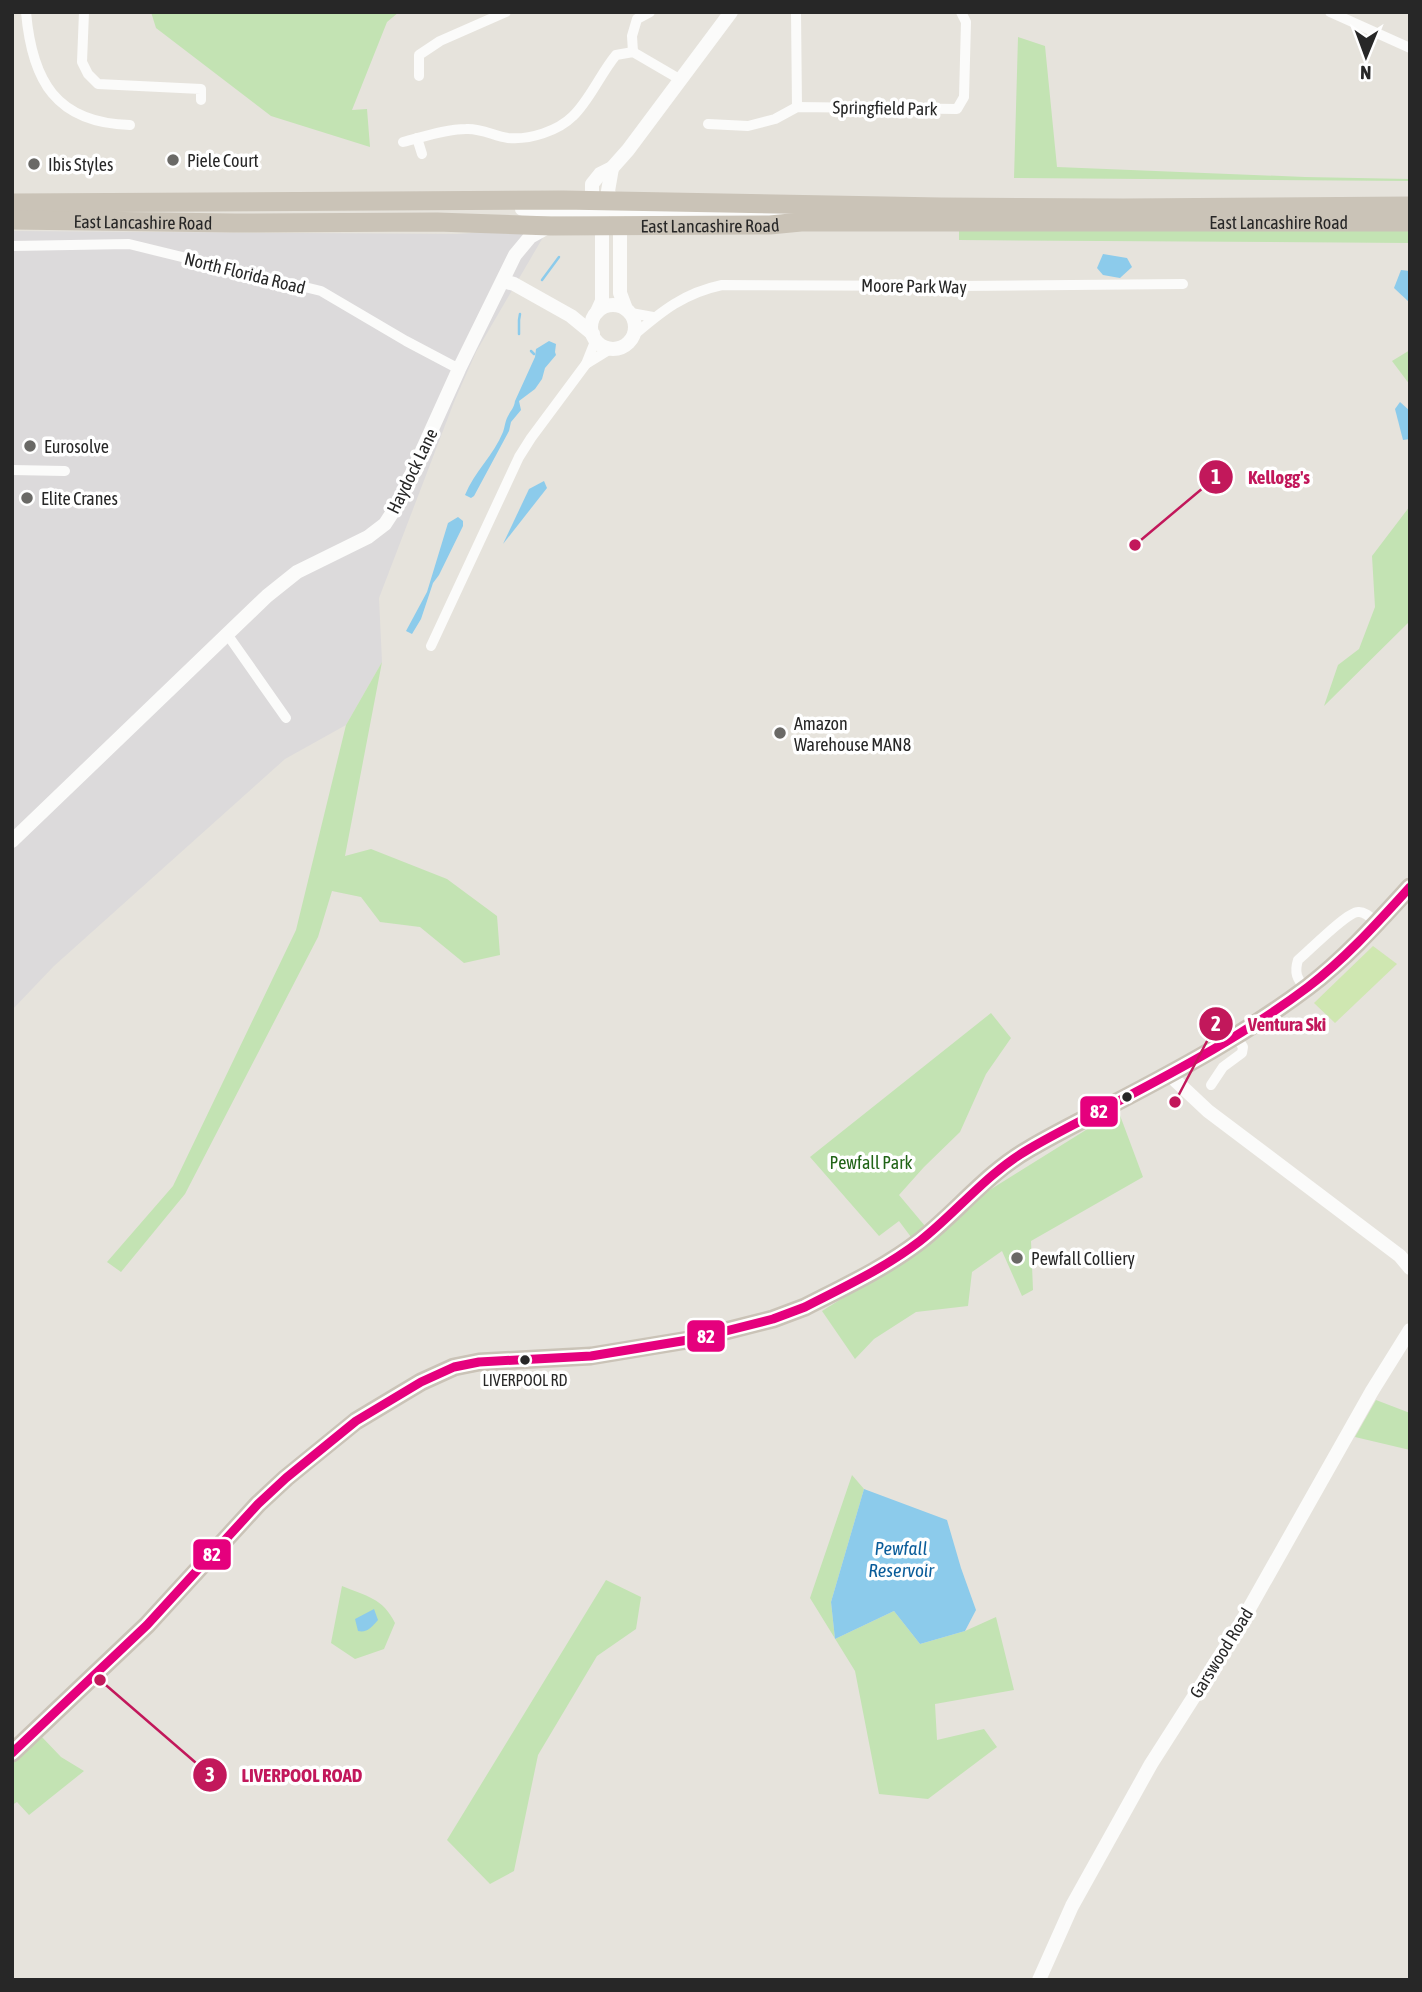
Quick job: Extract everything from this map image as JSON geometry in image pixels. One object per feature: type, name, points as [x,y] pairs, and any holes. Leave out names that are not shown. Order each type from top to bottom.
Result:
[{"type":"highway","points":[[12,197],[55,202]]},
{"type":"highway","name":"East Lancashire Road","points":[[12,203],[370,201],[606,212],[770,225],[801,222],[1410,222]]},
{"type":"highway","name":"East Lancashire Road","points":[[12,220],[502,223],[551,226],[606,212],[1410,206]]},
{"type":"highway","points":[[12,1753],[147,1625],[258,1504],[315,1453],[356,1421],[389,1400],[440,1373],[466,1364],[614,1353],[708,1336],[789,1314],[834,1292],[901,1254],[939,1225],[992,1176],[1029,1149],[1171,1074],[1236,1036],[1305,989],[1332,967],[1410,887]]},
{"type":"street","points":[[26,12],[31,51],[43,81],[53,94],[76,113],[90,120],[105,124],[130,125]]},
{"type":"street","points":[[84,12],[82,62],[88,74],[98,83],[201,89],[201,100]]},
{"type":"street","points":[[419,76],[419,55],[440,41],[506,12]]},
{"type":"street","points":[[633,52],[632,36],[637,19],[650,12]]},
{"type":"street","points":[[431,646],[519,457],[586,364],[594,337],[592,322],[602,301],[606,212],[612,168],[731,12]]},
{"type":"street","points":[[796,12],[797,107]]},
{"type":"street","name":"Springfield Park","points":[[708,124],[748,126],[775,119],[797,107],[957,109],[964,97],[966,22],[961,12]]},
{"type":"street","points":[[1330,12],[1410,48]]},
{"type":"street","points":[[403,142],[457,129],[469,128],[518,138],[530,137],[555,128],[572,117],[583,105],[616,55],[633,52],[681,80]]},
{"type":"street","points":[[417,138],[422,154]]},
{"type":"street","points":[[586,364],[612,348],[627,344],[634,335],[635,323],[620,293],[606,212]]},
{"type":"street","points":[[502,223],[515,236],[515,255]]},
{"type":"street","name":"Haydock Lane","points":[[12,841],[267,596],[297,572],[368,537],[385,524],[398,505],[515,255],[530,237],[551,226]]},
{"type":"street","name":"North Florida Road","points":[[12,246],[129,244],[321,291],[460,369]]},
{"type":"street","points":[[503,281],[514,284],[571,317],[606,347],[612,348]]},
{"type":"street","name":"Moore Park Way","points":[[634,335],[653,317],[695,293],[722,285],[1183,284]]},
{"type":"street","points":[[571,317],[595,315],[608,306],[615,305],[653,317]]},
{"type":"street","points":[[12,470],[65,471]]},
{"type":"street","points":[[227,634],[285,718]]},
{"type":"street","points":[[1305,989],[1295,969],[1298,960],[1347,916],[1357,911],[1377,923]]},
{"type":"street","points":[[1217,1083],[1223,1067],[1243,1051],[1236,1036]]},
{"type":"street","points":[[1171,1074],[1208,1111],[1400,1256],[1410,1268]]},
{"type":"street","name":"Garswood Road","points":[[1039,1980],[1072,1906],[1152,1764],[1241,1623],[1369,1395],[1410,1330]]},
{"type":"shaded area","points":[[549,227],[476,352],[454,402],[379,598],[382,662],[346,725],[285,759],[54,966],[12,1010],[12,231],[458,234]]},
{"type":"green space","points":[[151,12],[399,12],[387,22],[352,110],[367,109],[370,147],[271,116],[156,28]]},
{"type":"green space","points":[[1018,37],[1045,46],[1057,167],[1410,181],[1014,178]]},
{"type":"green space","points":[[1410,229],[1410,243],[959,240],[959,230]]},
{"type":"green space","points":[[1410,350],[1410,385],[1392,361]]},
{"type":"green space","points":[[1410,506],[1410,621],[1324,706],[1338,665],[1359,649],[1375,607],[1372,556]]},
{"type":"green space","points":[[382,662],[345,856],[371,849],[447,879],[497,916],[500,955],[464,963],[420,927],[380,922],[361,897],[332,891],[318,937],[185,1194],[121,1272],[107,1262],[173,1186],[296,930],[346,725]]},
{"type":"green space","points":[[1373,946],[1397,964],[1335,1023],[1314,1003]]},
{"type":"green space","name":"Pewfall Park","points":[[991,1013],[1011,1038],[986,1074],[960,1132],[899,1195],[925,1226],[911,1237],[899,1221],[879,1236],[810,1157]]},
{"type":"green space","points":[[1118,1110],[1143,1177],[1031,1241],[1033,1290],[1022,1296],[1002,1251],[972,1272],[968,1306],[916,1312],[874,1339],[855,1359],[822,1311],[926,1246],[980,1196]]},
{"type":"green space","points":[[1376,1400],[1410,1413],[1410,1450],[1355,1437]]},
{"type":"green space","points":[[852,1475],[864,1489],[831,1602],[835,1638],[810,1598]]},
{"type":"green space","points":[[606,1580],[641,1597],[636,1629],[597,1656],[538,1755],[514,1871],[490,1884],[447,1840]]},
{"type":"green space","points":[[342,1586],[373,1599],[390,1615],[395,1623],[384,1649],[355,1659],[331,1643]]},
{"type":"green space","points":[[894,1611],[920,1644],[965,1631],[996,1617],[1014,1690],[935,1704],[937,1740],[984,1729],[997,1747],[928,1799],[879,1794],[855,1671],[835,1639]]},
{"type":"green space","points":[[41,1736],[61,1757],[84,1771],[29,1815],[17,1802],[12,1805],[12,1764]]},
{"type":"water","points":[[1103,254],[1127,258],[1132,267],[1120,278],[1103,275],[1097,268]]},
{"type":"water","points":[[1401,270],[1410,271],[1410,303],[1394,288]]},
{"type":"water","points":[[549,341],[556,344],[556,355],[545,368],[535,389],[519,401],[521,410],[511,422],[509,431],[474,496],[471,498],[465,495],[503,432],[536,349]]},
{"type":"water","points":[[1400,402],[1410,411],[1410,439],[1403,440],[1395,409]]},
{"type":"water","points":[[544,481],[547,488],[503,544],[529,489]]},
{"type":"water","points":[[458,517],[463,521],[463,526],[433,583],[421,619],[412,634],[406,631],[427,592],[448,523]]},
{"type":"water","name":"Pewfall Reservoir","points":[[864,1489],[947,1520],[976,1610],[965,1631],[920,1644],[894,1611],[835,1639],[831,1602]]},
{"type":"water","points":[[374,1609],[378,1620],[367,1630],[358,1631],[355,1619]]},
{"type":"waterway","points":[[542,280],[559,257]]},
{"type":"waterway","points":[[519,334],[520,314]]},
{"type":"waterway","points":[[531,351],[534,354]]},
{"type":"transit line","name":"82","points":[[12,1753],[147,1625],[258,1504],[356,1421],[421,1382],[454,1367],[479,1362],[591,1356],[694,1339],[773,1319],[805,1307],[907,1251],[934,1230],[999,1169],[1029,1149],[1188,1064],[1285,1004],[1335,964],[1410,887]]},
{"type":"place","name":"Piele Court","points":[[173,160]]},
{"type":"place","name":"Ibis Styles","points":[[34,164]]},
{"type":"place","name":"Eurosolve","points":[[30,446]]},
{"type":"place","name":"Elite Cranes","points":[[27,498]]},
{"type":"place","name":"Kellogg's","points":[[1135,545]]},
{"type":"place","name":"Amazon Warehouse MAN8","points":[[780,733]]},
{"type":"place","name":"Ventura Ski","points":[[1175,1102]]},
{"type":"place","name":"Pewfall Colliery","points":[[1017,1258]]},
{"type":"place","name":"LIVERPOOL RD","points":[[525,1360]]},
{"type":"place","name":"LIVERPOOL ROAD","points":[[100,1680]]}]
